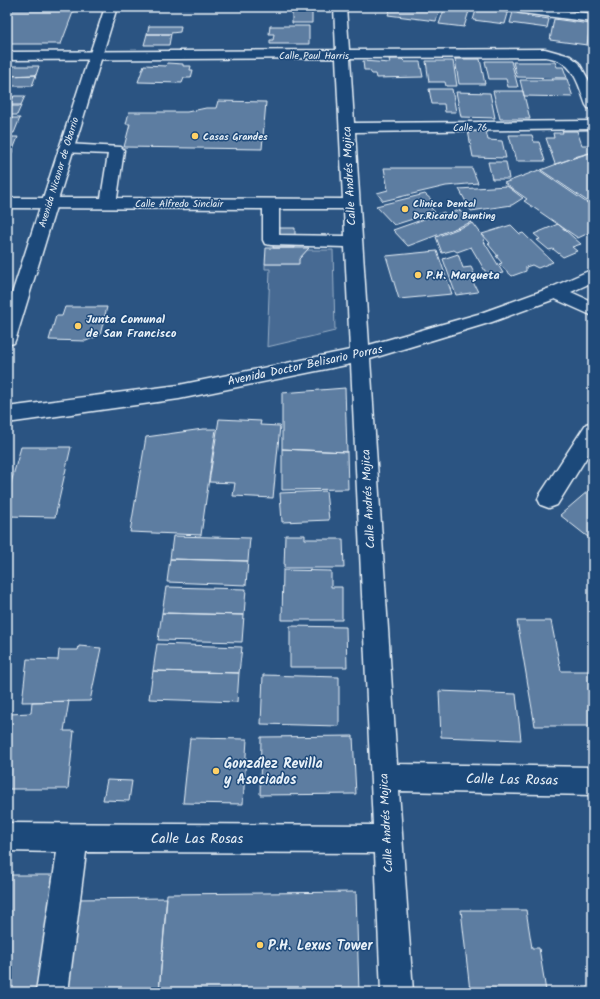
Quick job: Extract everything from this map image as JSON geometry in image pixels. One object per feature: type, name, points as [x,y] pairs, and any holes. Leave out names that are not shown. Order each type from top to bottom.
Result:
[{"type":"street","name":"Avenida Nicanor de Obarrio","points":[[7,338],[48,203],[111,7]]},
{"type":"street","name":"Calle Andrés Mojica","points":[[340,7],[350,204],[397,992]]},
{"type":"street","points":[[506,7],[593,18]]},
{"type":"street","name":"Calle Paul Harris","points":[[7,56],[545,53],[561,56],[571,62],[587,90],[593,105]]},
{"type":"street","name":"Calle 76","points":[[346,128],[593,125]]},
{"type":"street","points":[[66,149],[116,150],[108,203]]},
{"type":"street","name":"Calle Alfredo Sinclair","points":[[7,203],[350,204]]},
{"type":"street","points":[[271,204],[271,240],[353,242]]},
{"type":"street","name":"Avenida Doctor Belisario Porras","points":[[7,415],[179,392],[360,355],[484,318],[556,292],[593,275]]},
{"type":"street","points":[[556,292],[593,310]]},
{"type":"street","points":[[549,499],[593,430]]},
{"type":"street","name":"Calle Las Rosas","points":[[384,777],[593,781]]},
{"type":"street","name":"Calle Las Rosas","points":[[7,837],[387,839]]},
{"type":"street","points":[[52,992],[73,838]]},
{"type":"shaded area","points":[[307,250],[333,250],[335,331],[267,347],[270,269],[265,269],[265,264],[298,264],[299,259]]},
{"type":"building","points":[[7,7],[75,7],[61,44],[7,44]]},
{"type":"building","points":[[391,7],[441,7],[436,21],[388,15]]},
{"type":"building","points":[[445,7],[470,8],[464,27],[439,24]]},
{"type":"building","points":[[477,7],[509,10],[505,24],[473,20]]},
{"type":"building","points":[[292,9],[312,9],[312,23],[292,23]]},
{"type":"building","points":[[513,12],[528,14],[527,16],[549,19],[547,28],[510,23]]},
{"type":"building","points":[[554,19],[590,24],[587,45],[550,40]]},
{"type":"building","points":[[149,26],[181,26],[180,32],[171,34],[147,34]]},
{"type":"building","points":[[270,26],[309,26],[309,44],[270,44],[270,40],[273,40],[274,34],[269,34]]},
{"type":"building","points":[[147,34],[171,34],[169,45],[144,45]]},
{"type":"building","points":[[389,59],[402,59],[405,62],[420,62],[423,77],[376,78],[375,74],[372,74],[369,70],[364,70],[363,61],[390,63]]},
{"type":"building","points":[[455,59],[480,59],[485,84],[459,84]]},
{"type":"building","points":[[426,61],[453,61],[457,86],[446,86],[445,82],[429,82]]},
{"type":"building","points":[[485,61],[511,61],[518,87],[508,87],[506,79],[489,79]]},
{"type":"building","points":[[513,62],[555,62],[557,67],[563,67],[567,78],[517,77]]},
{"type":"building","points":[[167,63],[191,66],[190,70],[193,70],[191,78],[184,78],[182,83],[138,82],[144,65],[166,66]]},
{"type":"building","points":[[7,66],[39,66],[36,75],[7,76]]},
{"type":"building","points":[[36,75],[32,86],[7,86],[7,76]]},
{"type":"building","points":[[552,79],[567,79],[573,97],[524,96],[520,80],[553,80]]},
{"type":"building","points":[[429,89],[452,89],[456,112],[445,112],[444,104],[432,104]]},
{"type":"building","points":[[493,91],[523,91],[530,119],[500,119]]},
{"type":"building","points":[[456,92],[490,93],[495,118],[461,117]]},
{"type":"building","points":[[7,96],[13,96],[9,105],[7,105]]},
{"type":"building","points":[[14,96],[25,96],[21,105],[10,105]]},
{"type":"building","name":"Casas Grandes","points":[[218,101],[266,102],[262,149],[124,147],[130,124],[126,124],[129,112],[187,112],[206,108],[216,108]]},
{"type":"building","points":[[7,106],[21,106],[17,115],[7,115]]},
{"type":"building","points":[[7,118],[20,118],[14,133],[7,133]]},
{"type":"building","points":[[468,131],[486,131],[488,140],[502,141],[506,158],[473,157]]},
{"type":"building","points":[[562,131],[577,131],[582,145],[593,145],[593,152],[555,164],[546,138],[554,138],[553,133],[563,133]]},
{"type":"building","points":[[509,135],[532,135],[534,142],[539,142],[545,161],[516,161]]},
{"type":"building","points":[[7,137],[18,137],[11,155],[7,155]]},
{"type":"building","points":[[593,152],[593,205],[541,170],[578,156]]},
{"type":"building","points":[[488,162],[506,162],[509,179],[492,179]]},
{"type":"building","points":[[384,168],[472,168],[478,183],[446,186],[383,201],[377,193],[388,190]]},
{"type":"building","points":[[539,170],[593,207],[593,231],[578,238],[524,201],[527,199],[504,183]]},
{"type":"building","points":[[507,186],[523,198],[512,205],[471,211],[459,189]]},
{"type":"building","name":"Clinica Dental Dr.Ricardo Bunting","points":[[425,194],[434,202],[427,204],[435,212],[394,225],[376,206]]},
{"type":"building","points":[[459,210],[472,222],[408,246],[393,230],[444,212],[446,215]]},
{"type":"building","points":[[473,223],[485,239],[483,240],[503,273],[488,276],[471,247],[457,252],[454,250],[442,253],[436,237]]},
{"type":"building","points":[[558,224],[581,244],[572,247],[577,251],[563,257],[553,249],[549,250],[537,240],[540,239],[534,234]]},
{"type":"building","points":[[511,225],[520,234],[523,233],[553,262],[538,268],[532,265],[526,267],[526,271],[512,276],[499,264],[502,263],[488,244],[490,243],[482,234]]},
{"type":"building","points":[[274,228],[295,228],[295,248],[273,248]]},
{"type":"building","points":[[266,248],[309,248],[299,259],[299,264],[265,264]]},
{"type":"building","name":"P.H. Marqueta","points":[[437,251],[452,294],[399,299],[386,256]]},
{"type":"building","points":[[458,254],[463,268],[471,267],[477,279],[472,280],[478,292],[456,295],[443,259]]},
{"type":"building","name":"Junta Comunal de San Francisco","points":[[65,307],[107,307],[100,335],[86,341],[49,340],[56,316],[62,316]]},
{"type":"building","points":[[345,388],[347,452],[282,449],[282,393]]},
{"type":"building","points":[[219,419],[261,421],[260,425],[280,426],[273,498],[233,496],[235,483],[209,482]]},
{"type":"building","points":[[203,429],[216,429],[201,535],[130,532],[146,437]]},
{"type":"building","points":[[21,447],[71,447],[55,517],[7,516],[7,497]]},
{"type":"building","points":[[282,449],[347,452],[348,489],[282,490]]},
{"type":"building","points":[[326,491],[329,520],[282,522],[280,493]]},
{"type":"building","points":[[588,491],[593,495],[593,541],[560,515]]},
{"type":"building","points":[[285,535],[305,535],[305,539],[343,539],[344,568],[284,568]]},
{"type":"building","points":[[173,536],[250,538],[248,561],[170,559]]},
{"type":"building","points":[[170,559],[248,561],[246,585],[167,582]]},
{"type":"building","points":[[283,570],[331,571],[331,587],[342,587],[342,620],[282,620]]},
{"type":"building","points":[[166,587],[246,589],[244,615],[162,613]]},
{"type":"building","points":[[162,613],[244,615],[242,642],[158,640]]},
{"type":"building","points":[[517,621],[551,621],[561,671],[593,671],[593,726],[535,726]]},
{"type":"building","points":[[290,626],[346,627],[347,667],[290,667]]},
{"type":"building","points":[[157,644],[242,647],[239,673],[153,671]]},
{"type":"building","points":[[79,646],[101,648],[90,701],[22,702],[27,659],[58,660],[59,650],[78,650]]},
{"type":"building","points":[[153,671],[239,673],[237,702],[149,699]]},
{"type":"building","points":[[263,675],[339,677],[339,726],[261,724]]},
{"type":"building","points":[[439,691],[516,694],[521,740],[441,737]]},
{"type":"building","points":[[69,701],[64,731],[74,731],[68,789],[7,789],[7,725],[9,714],[31,713],[32,702]]},
{"type":"building","points":[[353,736],[356,794],[260,795],[261,737]]},
{"type":"building","name":"González Revilla y Asociados","points":[[190,738],[247,739],[243,804],[183,803]]},
{"type":"building","points":[[107,780],[132,781],[129,801],[103,800]]},
{"type":"building","points":[[7,875],[61,875],[43,992],[7,992]]},
{"type":"building","name":"P.H. Lexus Tower","points":[[356,892],[359,992],[159,992],[167,894]]},
{"type":"building","points":[[167,898],[159,992],[62,992],[75,899]]},
{"type":"building","points":[[461,910],[526,910],[532,948],[539,948],[546,991],[470,991]]},
{"type":"place","name":"Casas Grandes","points":[[195,136]]},
{"type":"place","name":"Clinica Dental Dr.Ricardo Bunting","points":[[405,209]]},
{"type":"place","name":"P.H. Marqueta","points":[[418,275]]},
{"type":"place","name":"Junta Comunal de San Francisco","points":[[78,326]]},
{"type":"place","name":"González Revilla y Asociados","points":[[216,771]]},
{"type":"place","name":"P.H. Lexus Tower","points":[[260,945]]}]
